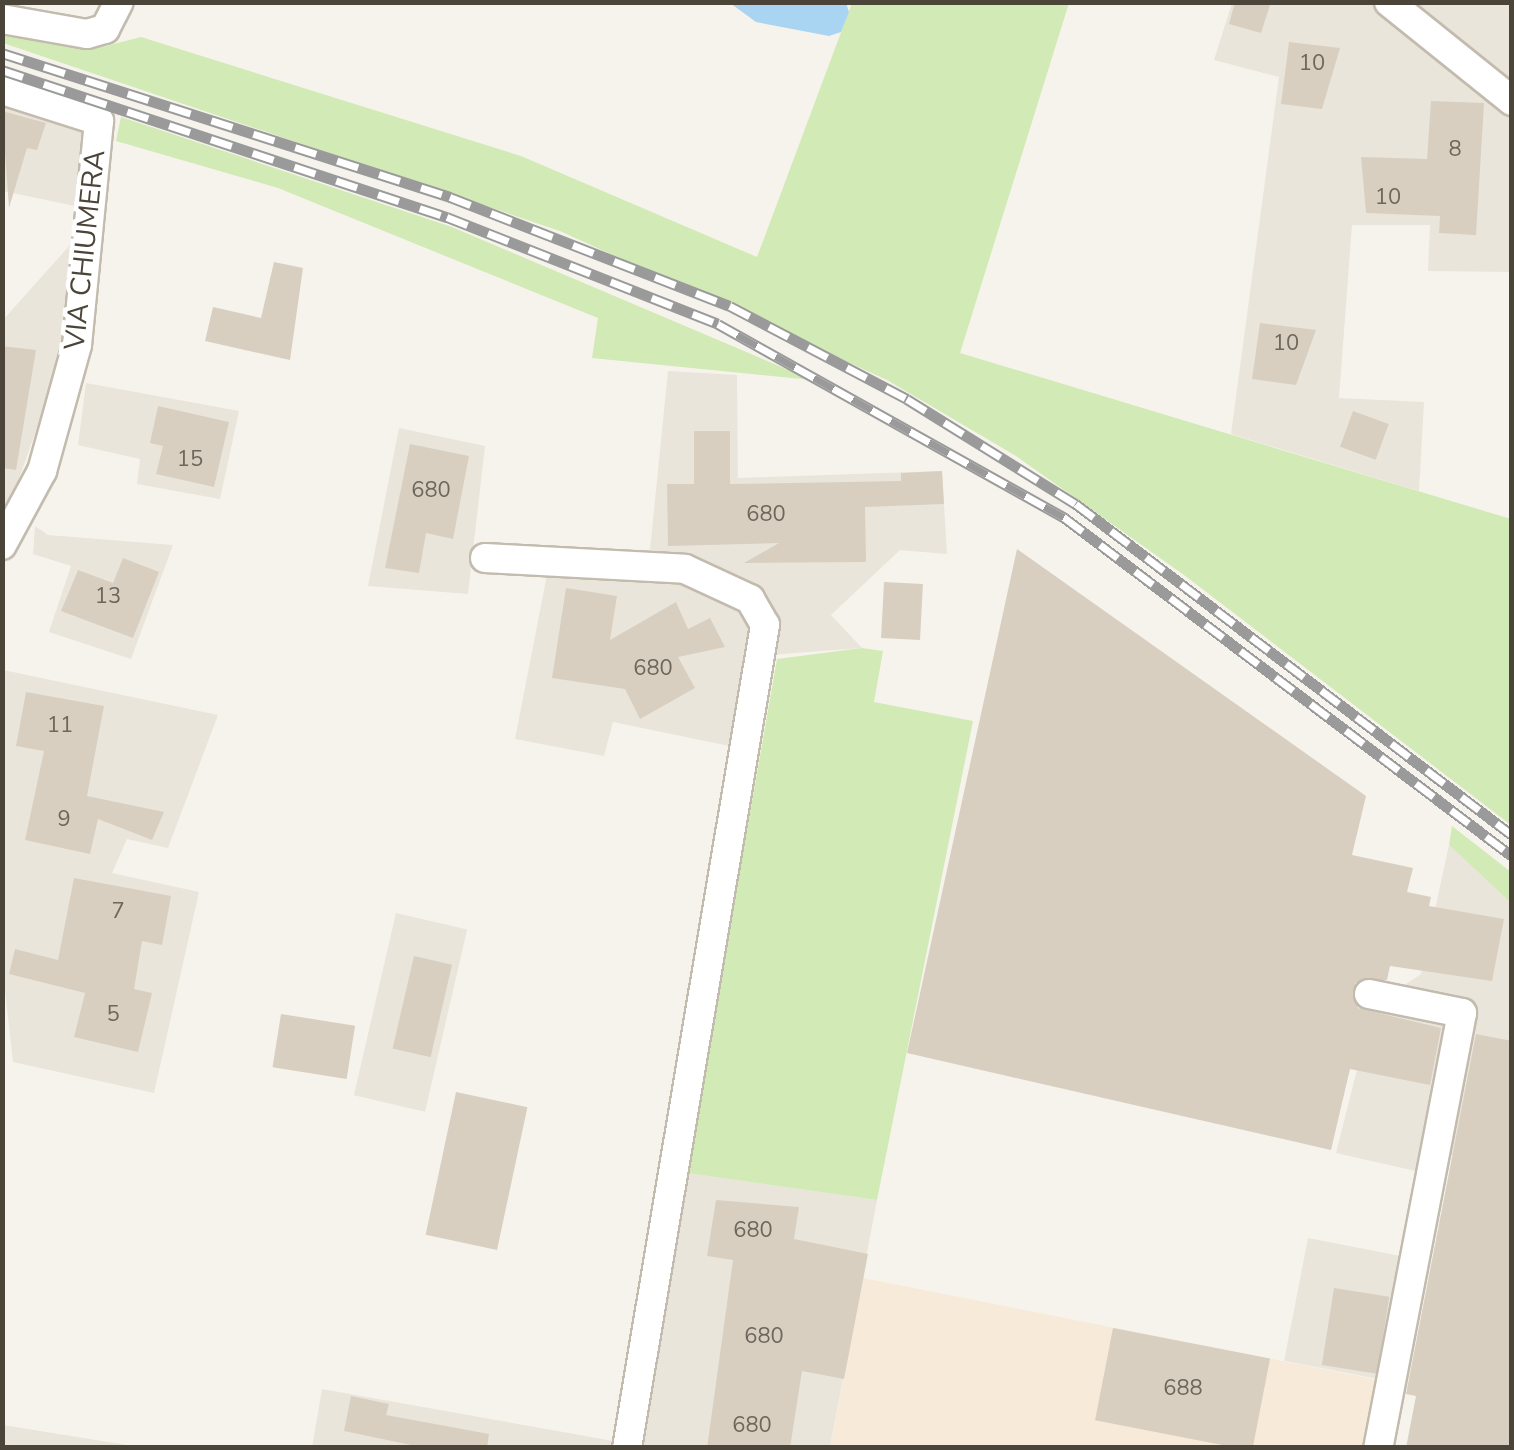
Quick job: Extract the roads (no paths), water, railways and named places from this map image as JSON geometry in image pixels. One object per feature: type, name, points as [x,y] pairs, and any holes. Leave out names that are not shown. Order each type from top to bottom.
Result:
[{"type":"street","points":[[2,19],[44,30],[105,29],[119,2]]},
{"type":"street","points":[[1388,2],[1512,101]]},
{"type":"street","name":"VIA CHIUMERA","points":[[2,90],[99,121],[78,345],[42,471],[2,545]]},
{"type":"street","points":[[485,558],[685,569],[750,599],[765,625],[626,1448]]},
{"type":"street","points":[[1369,994],[1462,1014],[1378,1448]]},
{"type":"water","points":[[730,3],[846,3],[849,12],[841,32],[829,36],[756,22]]},
{"type":"railway","points":[[2,53],[450,197],[730,306],[907,399],[1076,504],[1512,835]]},
{"type":"railway","points":[[2,70],[447,217],[718,324],[1065,518],[1512,856]]}]
